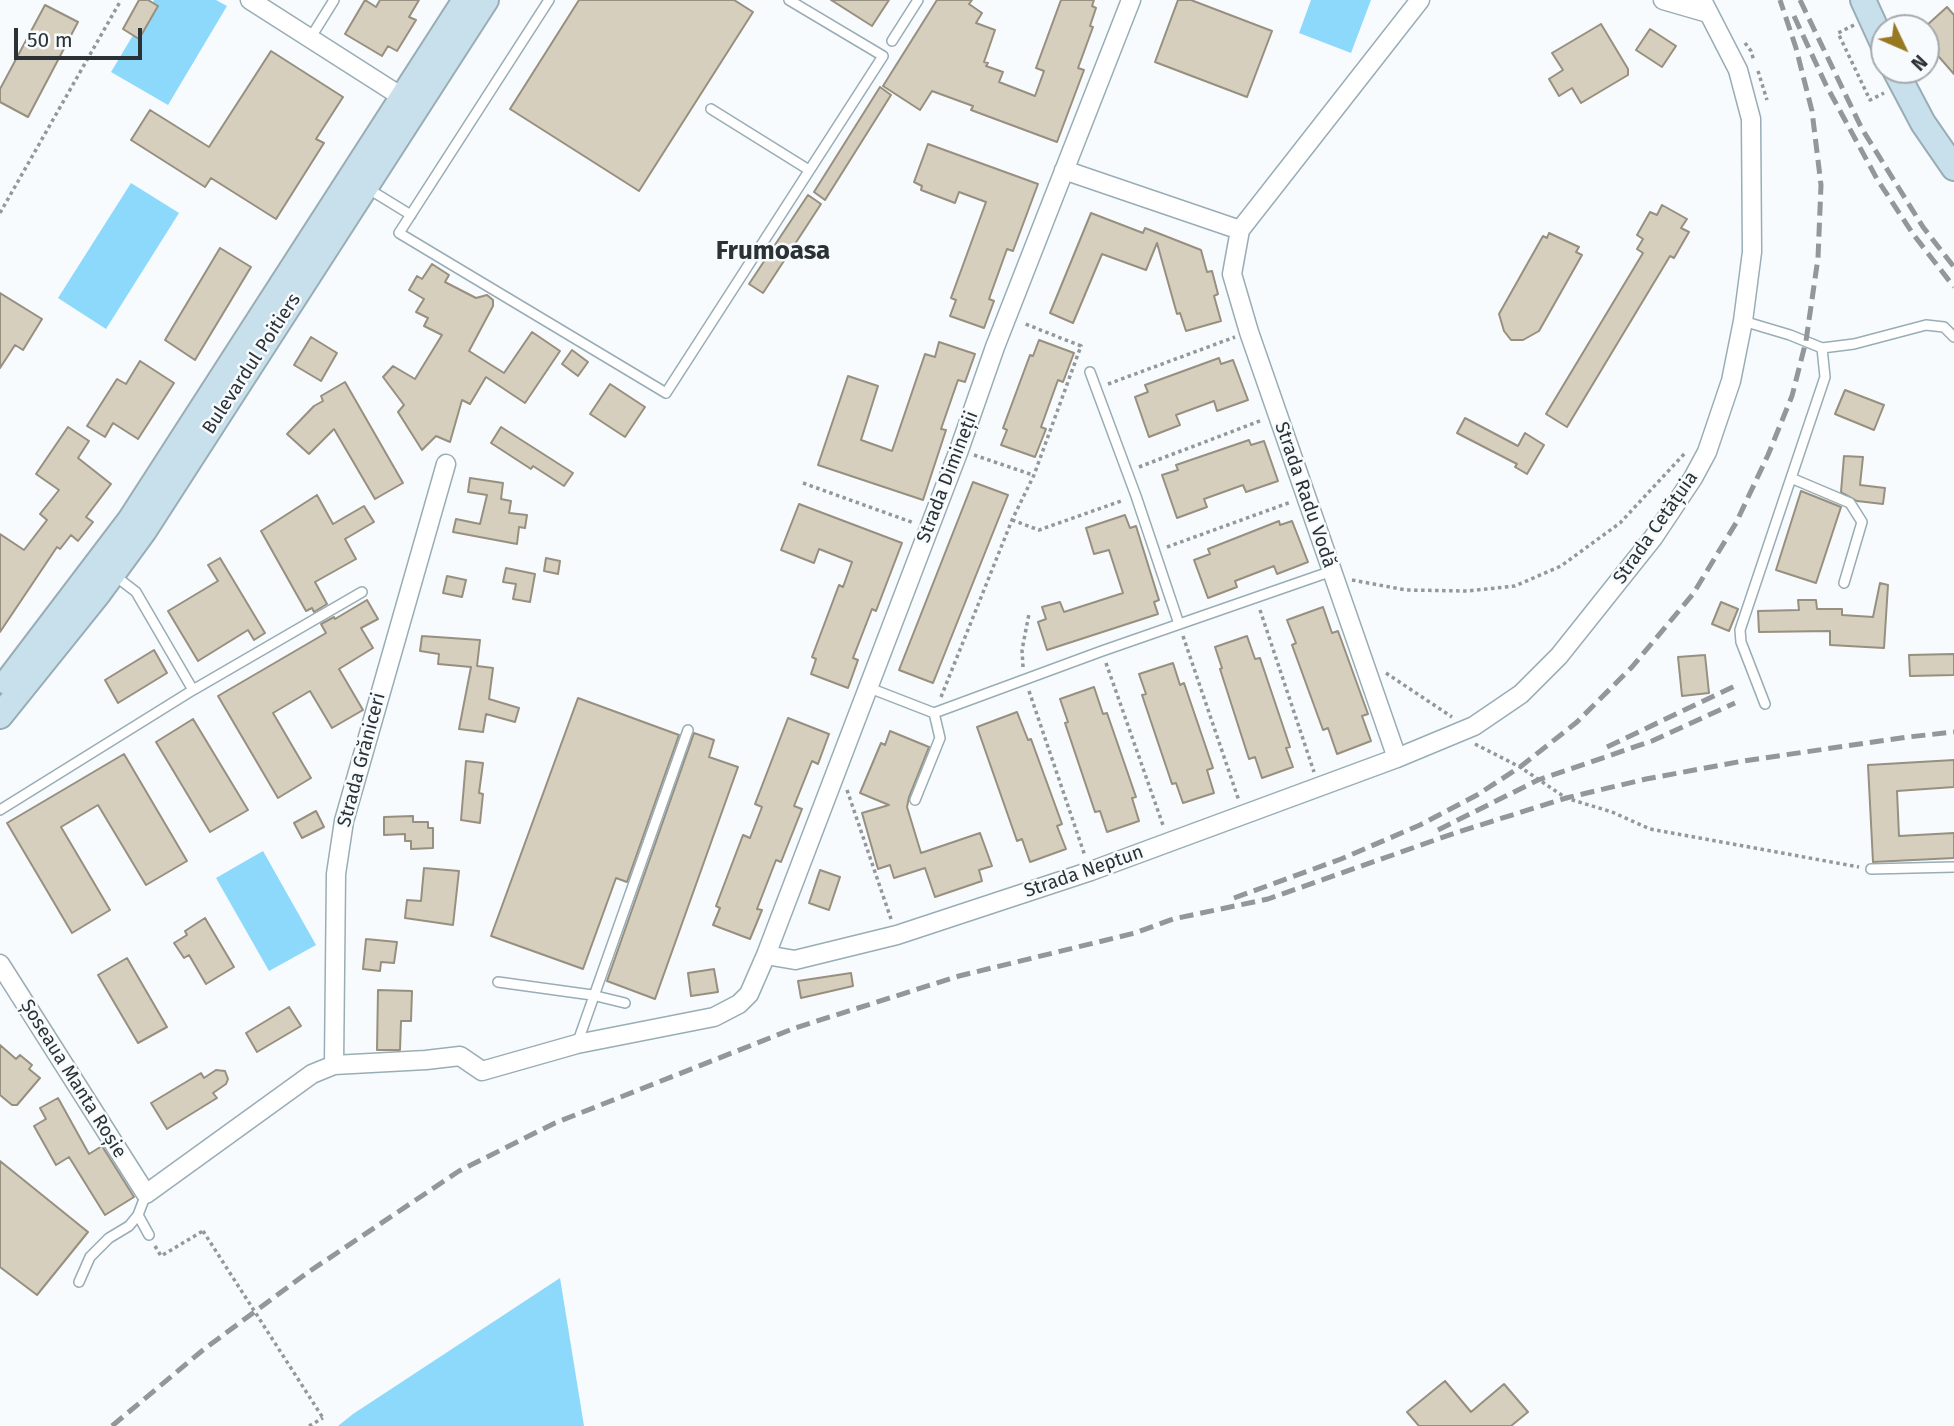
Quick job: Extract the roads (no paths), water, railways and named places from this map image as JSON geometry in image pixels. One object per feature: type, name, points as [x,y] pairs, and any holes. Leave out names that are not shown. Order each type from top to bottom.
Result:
[{"type":"main road","name":"Bulevardul Poitiers","points":[[358,182],[402,97],[465,0]]},
{"type":"main road","name":"Bulevardul Poitiers","points":[[0,716],[105,569],[130,520],[238,356],[486,0]]},
{"type":"main road","points":[[1902,84],[1923,123],[1954,168]]},
{"type":"main road","name":"Bulevardul Poitiers","points":[[0,690],[105,569]]},
{"type":"street","points":[[250,0],[402,97]]},
{"type":"street","name":"Strada Dimineții","points":[[766,955],[1130,0]]},
{"type":"street","name":"Strada Radu Vodă","points":[[1397,758],[1277,415],[1232,274],[1240,230],[1420,0]]},
{"type":"street","points":[[1664,0],[1705,7]]},
{"type":"street","name":"Strada Cetățuia","points":[[1397,758],[1474,726],[1521,694],[1559,656],[1653,538],[1707,452],[1731,380],[1743,321],[1752,252],[1753,187],[1751,119],[1738,71],[1705,7]]},
{"type":"street","points":[[1064,170],[1240,230]]},
{"type":"street","name":"Strada Grăniceri","points":[[334,1065],[336,874],[344,821],[446,464]]},
{"type":"street","name":"Strada Neptun","points":[[766,955],[795,960],[897,935],[1090,871],[1397,758]]},
{"type":"street","points":[[146,1194],[312,1074],[334,1065],[460,1056],[482,1071],[577,1044],[715,1017],[739,1004],[749,995],[766,955]]},
{"type":"street","name":"Șoseaua Manta Roșie","points":[[0,964],[146,1194]]},
{"type":"lane","points":[[311,37],[334,0]]},
{"type":"lane","points":[[549,0],[399,233],[666,393],[883,56],[789,0]]},
{"type":"lane","points":[[892,41],[918,0]]},
{"type":"lane","points":[[711,109],[809,170]]},
{"type":"lane","points":[[358,182],[411,215]]},
{"type":"lane","points":[[1743,321],[1822,348],[1854,344],[1926,325],[1944,327],[1954,337]]},
{"type":"lane","points":[[1765,704],[1741,642],[1740,630],[1825,377],[1822,348]]},
{"type":"lane","points":[[1090,372],[1179,624]]},
{"type":"lane","points":[[1791,478],[1850,503],[1862,522],[1844,583]]},
{"type":"lane","points":[[105,569],[136,592],[193,690]]},
{"type":"lane","points":[[867,687],[934,713],[1332,571]]},
{"type":"lane","points":[[0,810],[193,690],[362,592]]},
{"type":"lane","points":[[915,800],[940,738],[934,713]]},
{"type":"lane","points":[[577,1044],[688,730]]},
{"type":"lane","points":[[1871,869],[1954,867]]},
{"type":"lane","points":[[498,982],[625,1003]]},
{"type":"lane","points":[[79,1282],[90,1257],[109,1238],[129,1226],[138,1215],[146,1194]]},
{"type":"lane","points":[[138,1215],[149,1235]]},
{"type":"railway","points":[[1234,898],[1341,859],[1420,825],[1477,795],[1520,767],[1577,722],[1632,667],[1693,594],[1736,523],[1768,455],[1792,396],[1806,341],[1818,258],[1821,185],[1812,111],[1780,0]]},
{"type":"railway","points":[[1800,0],[1862,129],[1923,227],[1954,267]]},
{"type":"railway","points":[[1794,16],[1826,85],[1877,179],[1913,234],[1954,287]]},
{"type":"railway","points":[[1607,747],[1739,684]]},
{"type":"railway","points":[[1438,830],[1538,780],[1652,741],[1735,703]]},
{"type":"railway","points":[[112,1426],[203,1350],[307,1273],[459,1171],[555,1123],[795,1028],[959,976],[1135,933],[1173,919],[1268,899],[1455,833],[1566,798],[1646,779],[1743,761],[1954,732]]},
{"type":"district","name":"Frumoasa","points":[[773,252]]}]
